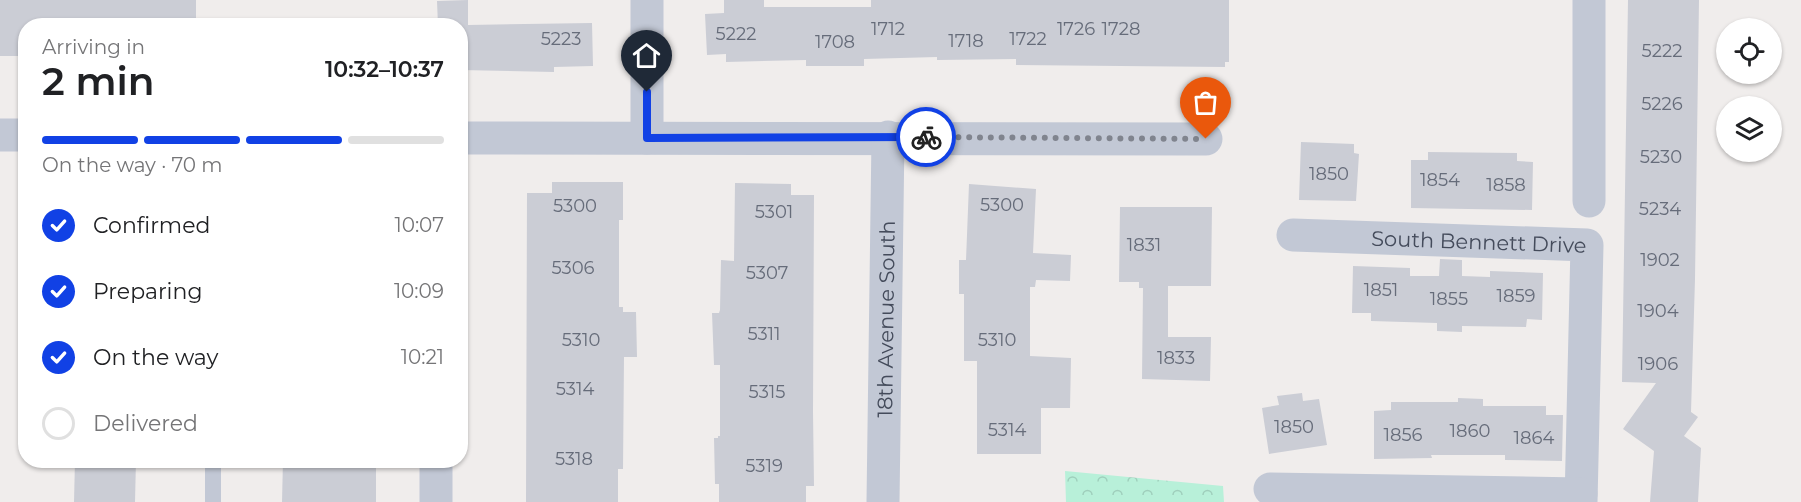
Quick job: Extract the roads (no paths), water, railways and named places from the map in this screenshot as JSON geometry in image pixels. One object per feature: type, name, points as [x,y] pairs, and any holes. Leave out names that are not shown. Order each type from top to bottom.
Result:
[{"type":"street","points":[[647,0],[647,138]]},
{"type":"street","points":[[1589,201],[1590,0]]},
{"type":"street","points":[[0,135],[18,135]]},
{"type":"street","name":"18th Avenue South","points":[[883,502],[888,137]]},
{"type":"street","points":[[468,138],[1206,139]]},
{"type":"street","name":"South Bennett Drive","points":[[1293,235],[1587,245],[1581,498]]},
{"type":"street","points":[[436,468],[436,502]]},
{"type":"street","points":[[1270,489],[1581,498]]},
{"type":"lane","points":[[213,468],[213,502]]}]
